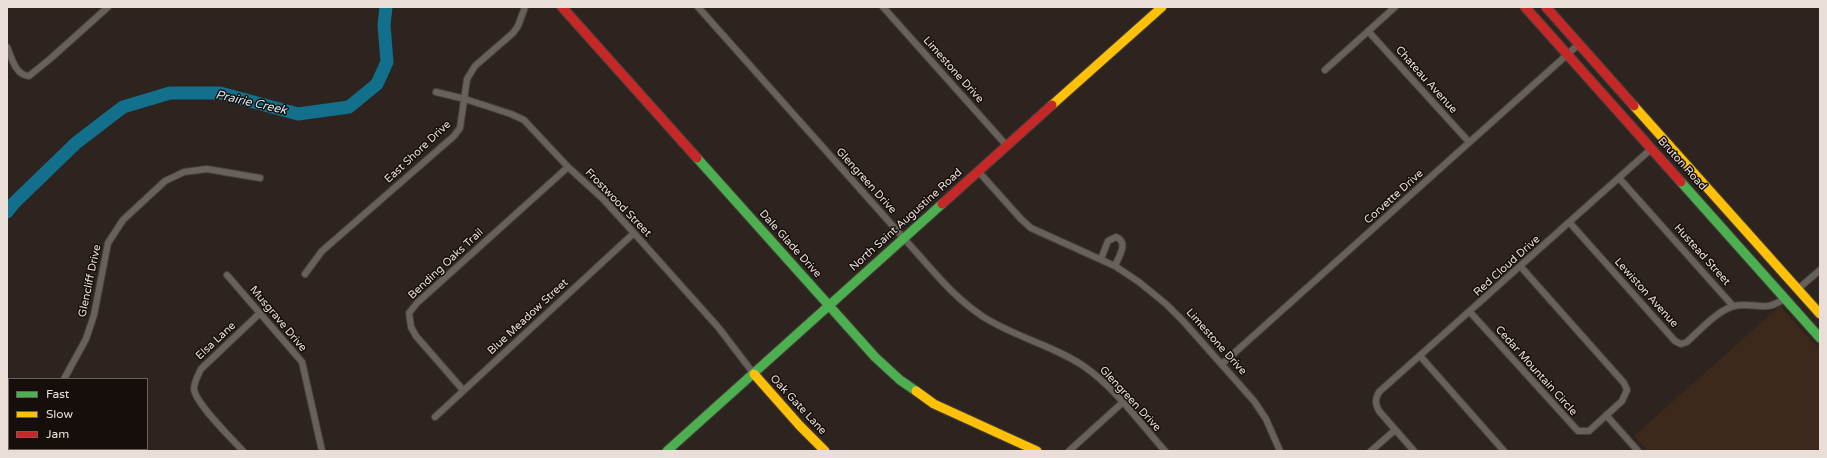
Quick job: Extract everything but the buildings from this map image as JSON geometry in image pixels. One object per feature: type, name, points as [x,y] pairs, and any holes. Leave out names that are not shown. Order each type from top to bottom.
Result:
[{"type":"street","points":[[7,47],[17,70],[24,76],[29,76],[108,7]]},
{"type":"street","name":"East Shore Drive","points":[[305,274],[322,251],[454,136],[460,128],[467,79],[476,66],[513,33],[518,26],[525,7]]},
{"type":"street","name":"Dale Glade Drive","points":[[562,7],[875,357],[900,380],[934,404],[1037,451]]},
{"type":"street","name":"Glengreen Drive","points":[[698,7],[957,297],[982,316],[1064,354],[1080,364],[1102,381],[1164,451]]},
{"type":"street","name":"Limestone Drive","points":[[883,7],[1007,146]]},
{"type":"street","name":"North Saint Augustine Road","points":[[667,451],[1162,7]]},
{"type":"street","points":[[1325,70],[1395,7]]},
{"type":"street","name":"Bruton Road","points":[[1526,7],[1820,338]]},
{"type":"street","name":"Bruton Road","points":[[1546,7],[1820,314]]},
{"type":"street","name":"Chateau Avenue","points":[[1368,31],[1469,142]]},
{"type":"street","name":"Corvette Drive","points":[[1222,364],[1579,44]]},
{"type":"street","name":"Frostwood Street","points":[[436,92],[465,99],[524,120],[568,167],[598,194],[634,233],[718,327],[754,374]]},
{"type":"street","points":[[1630,124],[1641,113]]},
{"type":"street","points":[[1652,148],[1663,138]]},
{"type":"street","name":"Red Cloud Drive","points":[[1395,430],[1375,404],[1375,398],[1380,392],[1421,357],[1652,148]]},
{"type":"street","name":"Bending Oaks Trail","points":[[463,390],[416,336],[411,327],[410,314],[417,303],[568,167]]},
{"type":"street","name":"Glencliff Drive","points":[[65,378],[86,339],[94,315],[108,243],[123,220],[165,182],[184,172],[207,169],[260,178]]},
{"type":"street","name":"Limestone Drive","points":[[978,171],[1031,228],[1115,266],[1139,282],[1166,304],[1254,401],[1266,419],[1280,451]]},
{"type":"street","name":"Hustead Street","points":[[1619,178],[1733,306]]},
{"type":"street","points":[[1711,216],[1722,205]]},
{"type":"street","name":"Lewiston Avenue","points":[[1570,223],[1675,341],[1681,344],[1687,342],[1720,314],[1733,306]]},
{"type":"street","name":"Blue Meadow Street","points":[[435,416],[634,233]]},
{"type":"street","points":[[1101,259],[1108,241],[1116,237],[1120,239],[1122,248],[1115,266]]},
{"type":"street","name":"Cedar Mountain Circle","points":[[1470,312],[1574,428],[1583,432],[1589,431],[1622,401],[1627,390],[1624,384],[1520,267]]},
{"type":"street","points":[[1733,306],[1768,307],[1778,303],[1798,289],[1820,270]]},
{"type":"street","name":"Musgrave Drive","points":[[227,275],[302,362],[322,451]]},
{"type":"street","name":"Elsa Lane","points":[[244,451],[203,406],[197,398],[194,390],[201,368],[260,313]]},
{"type":"street","points":[[1421,357],[1504,451]]},
{"type":"street","name":"Oak Gate Lane","points":[[754,374],[800,426],[825,451]]},
{"type":"street","points":[[1068,451],[1122,403]]},
{"type":"street","points":[[1606,415],[1638,451]]},
{"type":"street","points":[[1371,451],[1395,430],[1414,451]]},
{"type":"shaded area","points":[[1780,306],[1820,350],[1820,451],[1648,451],[1634,436]]},
{"type":"waterway","name":"Prairie Creek","points":[[7,212],[14,203],[76,143],[123,107],[170,93],[220,93],[298,114],[349,107],[377,84],[387,62],[384,25],[386,7]]},
{"type":"traffic: fast","points":[[697,158],[875,357],[900,380],[916,391]]},
{"type":"traffic: fast","points":[[1681,182],[1820,338]]},
{"type":"traffic: fast","points":[[667,451],[942,204]]},
{"type":"traffic: slow","points":[[1052,105],[1162,7]]},
{"type":"traffic: slow","points":[[1634,106],[1820,314]]},
{"type":"traffic: slow","points":[[754,374],[800,426],[825,451]]},
{"type":"traffic: slow","points":[[916,391],[934,404],[1037,451]]},
{"type":"traffic: jam","points":[[562,7],[697,158]]},
{"type":"traffic: jam","points":[[1525,7],[1681,182]]},
{"type":"traffic: jam","points":[[1546,7],[1634,106]]},
{"type":"traffic: jam","points":[[942,204],[1052,105]]}]
